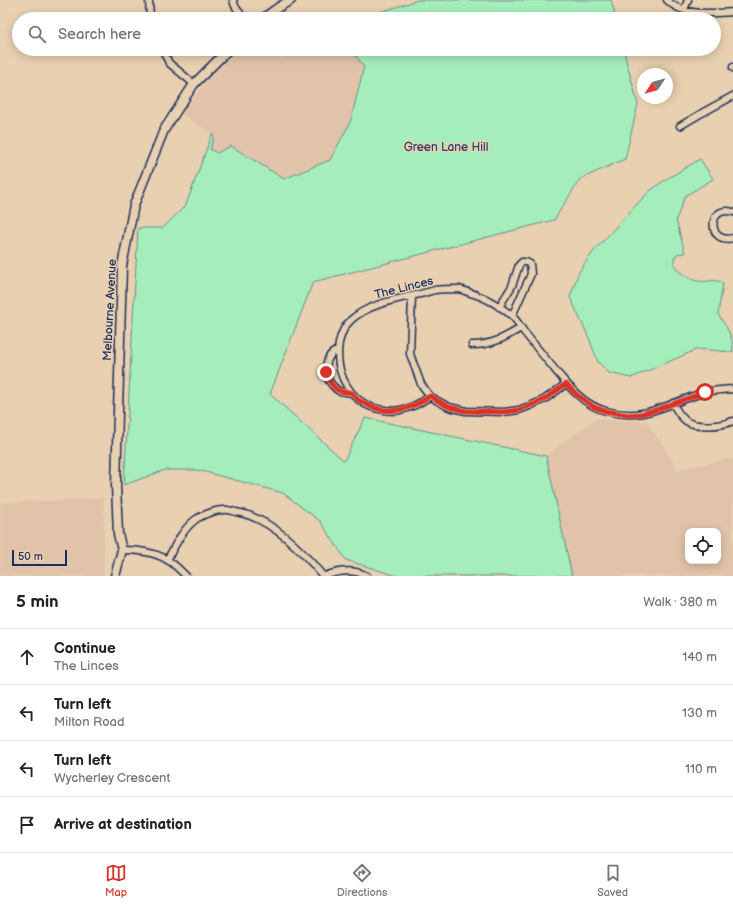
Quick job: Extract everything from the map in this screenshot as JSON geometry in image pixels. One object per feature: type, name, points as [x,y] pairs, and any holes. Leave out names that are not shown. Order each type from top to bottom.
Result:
[{"type":"street","points":[[149,0],[150,12]]},
{"type":"street","points":[[233,0],[239,12]]},
{"type":"street","points":[[272,12],[291,0]]},
{"type":"street","points":[[667,0],[671,5],[684,10],[697,12],[733,12]]},
{"type":"street","points":[[684,10],[688,0]]},
{"type":"street","points":[[166,56],[169,63],[194,84]]},
{"type":"street","name":"Melbourne Avenue","points":[[115,576],[122,550],[118,534],[116,485],[122,266],[134,205],[164,130],[194,84],[222,56]]},
{"type":"street","points":[[680,126],[733,96]]},
{"type":"street","points":[[733,212],[727,210],[720,213],[714,219],[713,223],[715,231],[720,237],[728,239],[733,238]]},
{"type":"street","points":[[499,307],[512,286],[519,265],[522,262],[530,264],[531,274],[512,316]]},
{"type":"street","name":"The Linces","points":[[338,350],[344,327],[358,314],[389,300],[435,290],[459,290],[480,296],[512,316],[566,384],[581,398],[594,407],[605,411],[628,415],[641,414],[705,392],[733,389]]},
{"type":"street","points":[[412,296],[410,354],[421,384],[430,396],[449,407],[466,411],[504,412],[519,410],[545,399],[566,384]]},
{"type":"street","points":[[472,345],[483,345],[504,338],[521,328]]},
{"type":"street","points":[[352,393],[340,391],[332,385],[327,376],[326,367],[328,358],[334,351],[338,350],[338,362],[341,375],[346,386],[352,393],[358,400],[371,407],[389,411],[399,411],[422,402],[430,396]]},
{"type":"street","points":[[673,403],[677,412],[687,422],[696,425],[718,425],[733,421]]},
{"type":"street","points":[[167,560],[182,535],[195,519],[203,515],[224,510],[240,512],[258,518],[296,546],[324,576],[344,572],[353,572],[367,576]]},
{"type":"street","points":[[122,550],[140,550],[153,554],[172,563],[186,576]]},
{"type":"shaded area","points":[[232,56],[279,56],[282,59],[287,56],[356,56],[364,67],[350,123],[330,160],[284,179],[232,147],[217,153],[210,149],[214,137],[212,134],[182,114],[209,77]]},
{"type":"shaded area","points":[[595,419],[647,422],[678,470],[733,458],[733,576],[571,576],[546,456]]},
{"type":"shaded area","points":[[104,498],[104,576],[0,576],[0,503]]},
{"type":"green space","points":[[418,0],[611,0],[614,12],[381,12]]},
{"type":"green space","name":"Green Lane Hill","points":[[356,56],[625,56],[638,104],[625,159],[580,179],[554,220],[313,282],[270,394],[344,461],[365,418],[546,456],[572,576],[397,576],[346,560],[320,521],[283,493],[198,470],[165,470],[124,485],[138,228],[163,228],[186,205],[212,134],[214,137],[210,149],[217,153],[231,146],[284,179],[330,160],[350,123],[364,67]]},
{"type":"green space","points":[[700,159],[713,179],[685,196],[676,220],[685,253],[677,254],[674,258],[674,263],[675,267],[682,274],[690,279],[717,281],[723,283],[718,314],[731,336],[733,352],[698,349],[631,378],[609,373],[598,362],[589,338],[570,297],[579,272],[593,252],[650,191]]},
{"type":"route","points":[[326,372],[329,381],[336,389],[352,393],[358,400],[376,409],[389,411],[399,411],[410,407],[422,402],[430,396],[449,407],[466,411],[504,412],[519,410],[545,399],[566,384],[577,395],[594,407],[605,411],[628,415],[641,414],[656,410],[705,392]]}]
